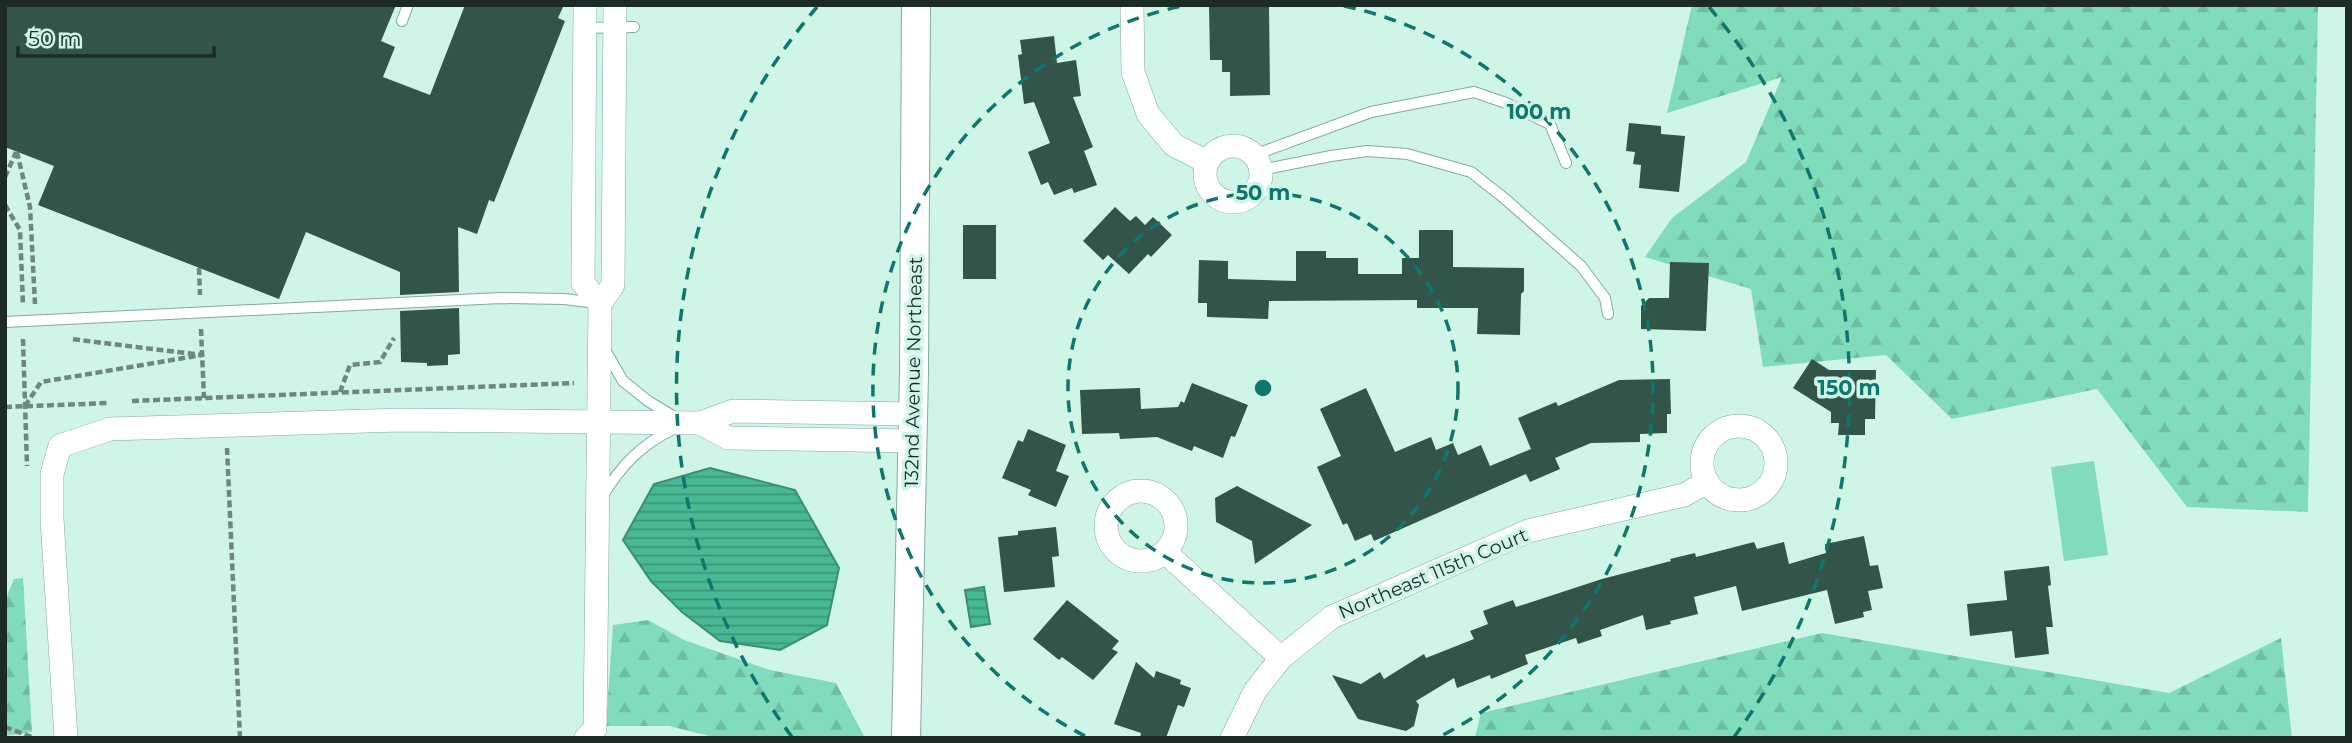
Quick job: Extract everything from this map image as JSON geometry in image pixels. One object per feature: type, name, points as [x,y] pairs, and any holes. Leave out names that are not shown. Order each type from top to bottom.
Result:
[{"type":"street","name":"132nd Avenue Northeast","points":[[906,738],[913,428],[916,5]]},
{"type":"street","points":[[1132,5],[1133,72],[1148,114],[1174,145],[1207,162]]},
{"type":"street","points":[[585,17],[583,283],[600,304]]},
{"type":"street","points":[[586,738],[595,729],[600,304],[613,285],[621,20]]},
{"type":"street","points":[[1234,145],[1245,148],[1258,162],[1259,186],[1243,201],[1221,200],[1206,184],[1207,162],[1223,147],[1234,145]]},
{"type":"street","points":[[66,738],[52,519],[52,474],[60,446],[110,429],[400,420],[692,423],[733,411],[913,428]]},
{"type":"street","name":"Northeast 115th Court","points":[[1232,738],[1255,691],[1281,658],[1332,617],[1528,531],[1684,495],[1707,482]]},
{"type":"street","points":[[1165,552],[1281,658]]},
{"type":"lane","points":[[402,21],[408,5]]},
{"type":"lane","points":[[585,17],[621,20]]},
{"type":"lane","points":[[1258,162],[1371,112],[1474,92],[1506,103],[1550,124],[1566,163]]},
{"type":"lane","points":[[1258,162],[1367,151],[1408,154],[1471,172],[1581,266],[1605,298],[1608,314]]},
{"type":"lane","points":[[5,322],[501,298],[564,299],[600,304]]},
{"type":"lane","points":[[600,342],[623,381],[648,401],[692,423]]},
{"type":"lane","points":[[599,502],[618,471],[653,439],[692,423]]},
{"type":"path","points":[[5,177],[17,152],[30,207],[36,320]]},
{"type":"path","points":[[5,205],[20,230],[23,311]]},
{"type":"path","points":[[201,321],[204,398]]},
{"type":"path","points":[[23,332],[24,407]]},
{"type":"path","points":[[66,338],[202,355]]},
{"type":"path","points":[[340,392],[350,365],[380,362],[394,338]]},
{"type":"path","points":[[24,407],[41,382],[202,355]]},
{"type":"path","points":[[5,407],[574,383]]},
{"type":"path","points":[[227,447],[240,738]]},
{"type":"path","points":[[5,727],[34,738]]},
{"type":"green space","points":[[1692,5],[2318,5],[2308,512],[2187,507],[2097,389],[1952,419],[1886,355],[1763,367],[1751,289],[1645,257],[1672,218],[1746,162],[1782,77],[1667,113]]},
{"type":"green space","points":[[2094,461],[2108,555],[2064,561],[2051,467]]},
{"type":"green space","points":[[23,578],[32,732],[5,736],[5,600],[14,579]]},
{"type":"green space","points":[[648,620],[684,640],[770,670],[836,683],[865,738],[717,738],[669,726],[606,726],[613,625]]},
{"type":"green space","points":[[1822,633],[2169,693],[2281,638],[2292,738],[1475,738],[1481,713]]},
{"type":"shaded area","points":[[710,468],[795,490],[839,568],[827,625],[780,650],[720,641],[682,612],[651,581],[623,540],[654,484]]},
{"type":"shaded area","points":[[984,587],[990,624],[971,627],[965,590]]},
{"type":"building","points":[[5,5],[396,5],[381,41],[395,47],[383,77],[430,95],[465,5],[564,5],[558,18],[565,21],[494,202],[489,200],[477,234],[458,227],[459,292],[400,295],[400,272],[306,232],[279,299],[38,205],[54,166],[5,147]]},
{"type":"building","points":[[1209,5],[1269,5],[1270,95],[1230,96],[1230,72],[1222,72],[1222,60],[1210,60]]},
{"type":"building","points":[[1054,36],[1057,63],[1076,60],[1081,96],[1073,97],[1093,147],[1084,151],[1097,185],[1074,193],[1072,188],[1054,195],[1048,182],[1041,185],[1028,152],[1050,143],[1034,102],[1024,104],[1018,55],[1022,54],[1020,40]]},
{"type":"building","points":[[1629,123],[1661,126],[1661,134],[1685,136],[1679,192],[1639,188],[1641,165],[1633,164],[1635,152],[1626,151]]},
{"type":"building","points":[[1115,207],[1130,221],[1136,216],[1145,225],[1153,217],[1172,235],[1151,257],[1148,254],[1129,274],[1108,255],[1103,260],[1083,241]]},
{"type":"building","points":[[963,225],[996,225],[996,279],[963,279]]},
{"type":"building","points":[[1419,230],[1453,230],[1453,267],[1524,268],[1520,335],[1477,334],[1478,308],[1417,308],[1417,300],[1269,301],[1268,319],[1207,317],[1207,303],[1198,303],[1199,260],[1228,261],[1228,279],[1296,281],[1296,251],[1326,251],[1326,258],[1358,258],[1358,274],[1402,274],[1402,258],[1419,258]]},
{"type":"building","points":[[1670,262],[1709,263],[1706,331],[1641,329],[1641,306],[1649,298],[1669,298]]},
{"type":"building","points":[[459,308],[460,354],[448,355],[448,365],[427,366],[427,363],[401,362],[400,311]]},
{"type":"building","points":[[1812,359],[1829,370],[1876,370],[1875,419],[1865,419],[1865,435],[1838,435],[1839,423],[1831,423],[1831,412],[1793,388]]},
{"type":"building","points":[[1670,379],[1671,414],[1667,414],[1667,433],[1640,434],[1640,442],[1591,443],[1555,458],[1560,469],[1530,482],[1526,474],[1374,541],[1371,534],[1355,541],[1347,523],[1343,525],[1317,467],[1341,456],[1320,409],[1366,388],[1395,452],[1431,437],[1436,450],[1453,443],[1458,455],[1481,445],[1490,466],[1531,449],[1518,418],[1556,402],[1558,406],[1619,380]]},
{"type":"building","points":[[1192,383],[1248,405],[1235,437],[1231,436],[1223,458],[1194,446],[1192,451],[1157,437],[1120,439],[1119,433],[1082,434],[1080,390],[1140,388],[1141,409],[1178,407],[1181,401],[1184,403]]},
{"type":"building","points":[[1028,429],[1066,445],[1056,471],[1069,476],[1056,507],[1028,495],[1031,490],[1002,478],[1018,440],[1023,442]]},
{"type":"building","points":[[1237,486],[1312,525],[1255,564],[1252,541],[1216,522],[1215,498]]},
{"type":"building","points":[[1056,527],[1059,556],[1052,557],[1055,587],[1004,592],[998,537],[1018,535],[1018,531]]},
{"type":"building","points":[[1864,536],[1870,566],[1878,565],[1883,588],[1868,591],[1872,610],[1863,612],[1864,617],[1835,624],[1827,590],[1742,611],[1736,586],[1694,597],[1698,614],[1670,621],[1671,624],[1646,630],[1643,615],[1600,630],[1602,636],[1578,644],[1576,638],[1525,655],[1528,664],[1491,679],[1490,675],[1457,688],[1454,678],[1416,701],[1419,705],[1414,726],[1406,731],[1358,719],[1332,675],[1361,684],[1380,672],[1384,679],[1424,654],[1426,658],[1474,639],[1470,631],[1488,624],[1483,611],[1513,600],[1516,607],[1602,579],[1671,561],[1670,559],[1695,553],[1696,557],[1754,542],[1757,549],[1784,542],[1789,564],[1826,553],[1825,544]]},
{"type":"building","points":[[2049,566],[2051,585],[2048,586],[2053,627],[2046,627],[2049,654],[2015,658],[2012,631],[1970,636],[1967,604],[2007,600],[2004,571]]},
{"type":"building","points":[[1067,600],[1119,641],[1112,649],[1118,652],[1093,680],[1062,657],[1059,660],[1033,639]]},
{"type":"building","points":[[1136,662],[1154,678],[1156,671],[1181,680],[1180,684],[1191,688],[1184,707],[1178,705],[1166,738],[1140,738],[1141,733],[1114,724]]}]
